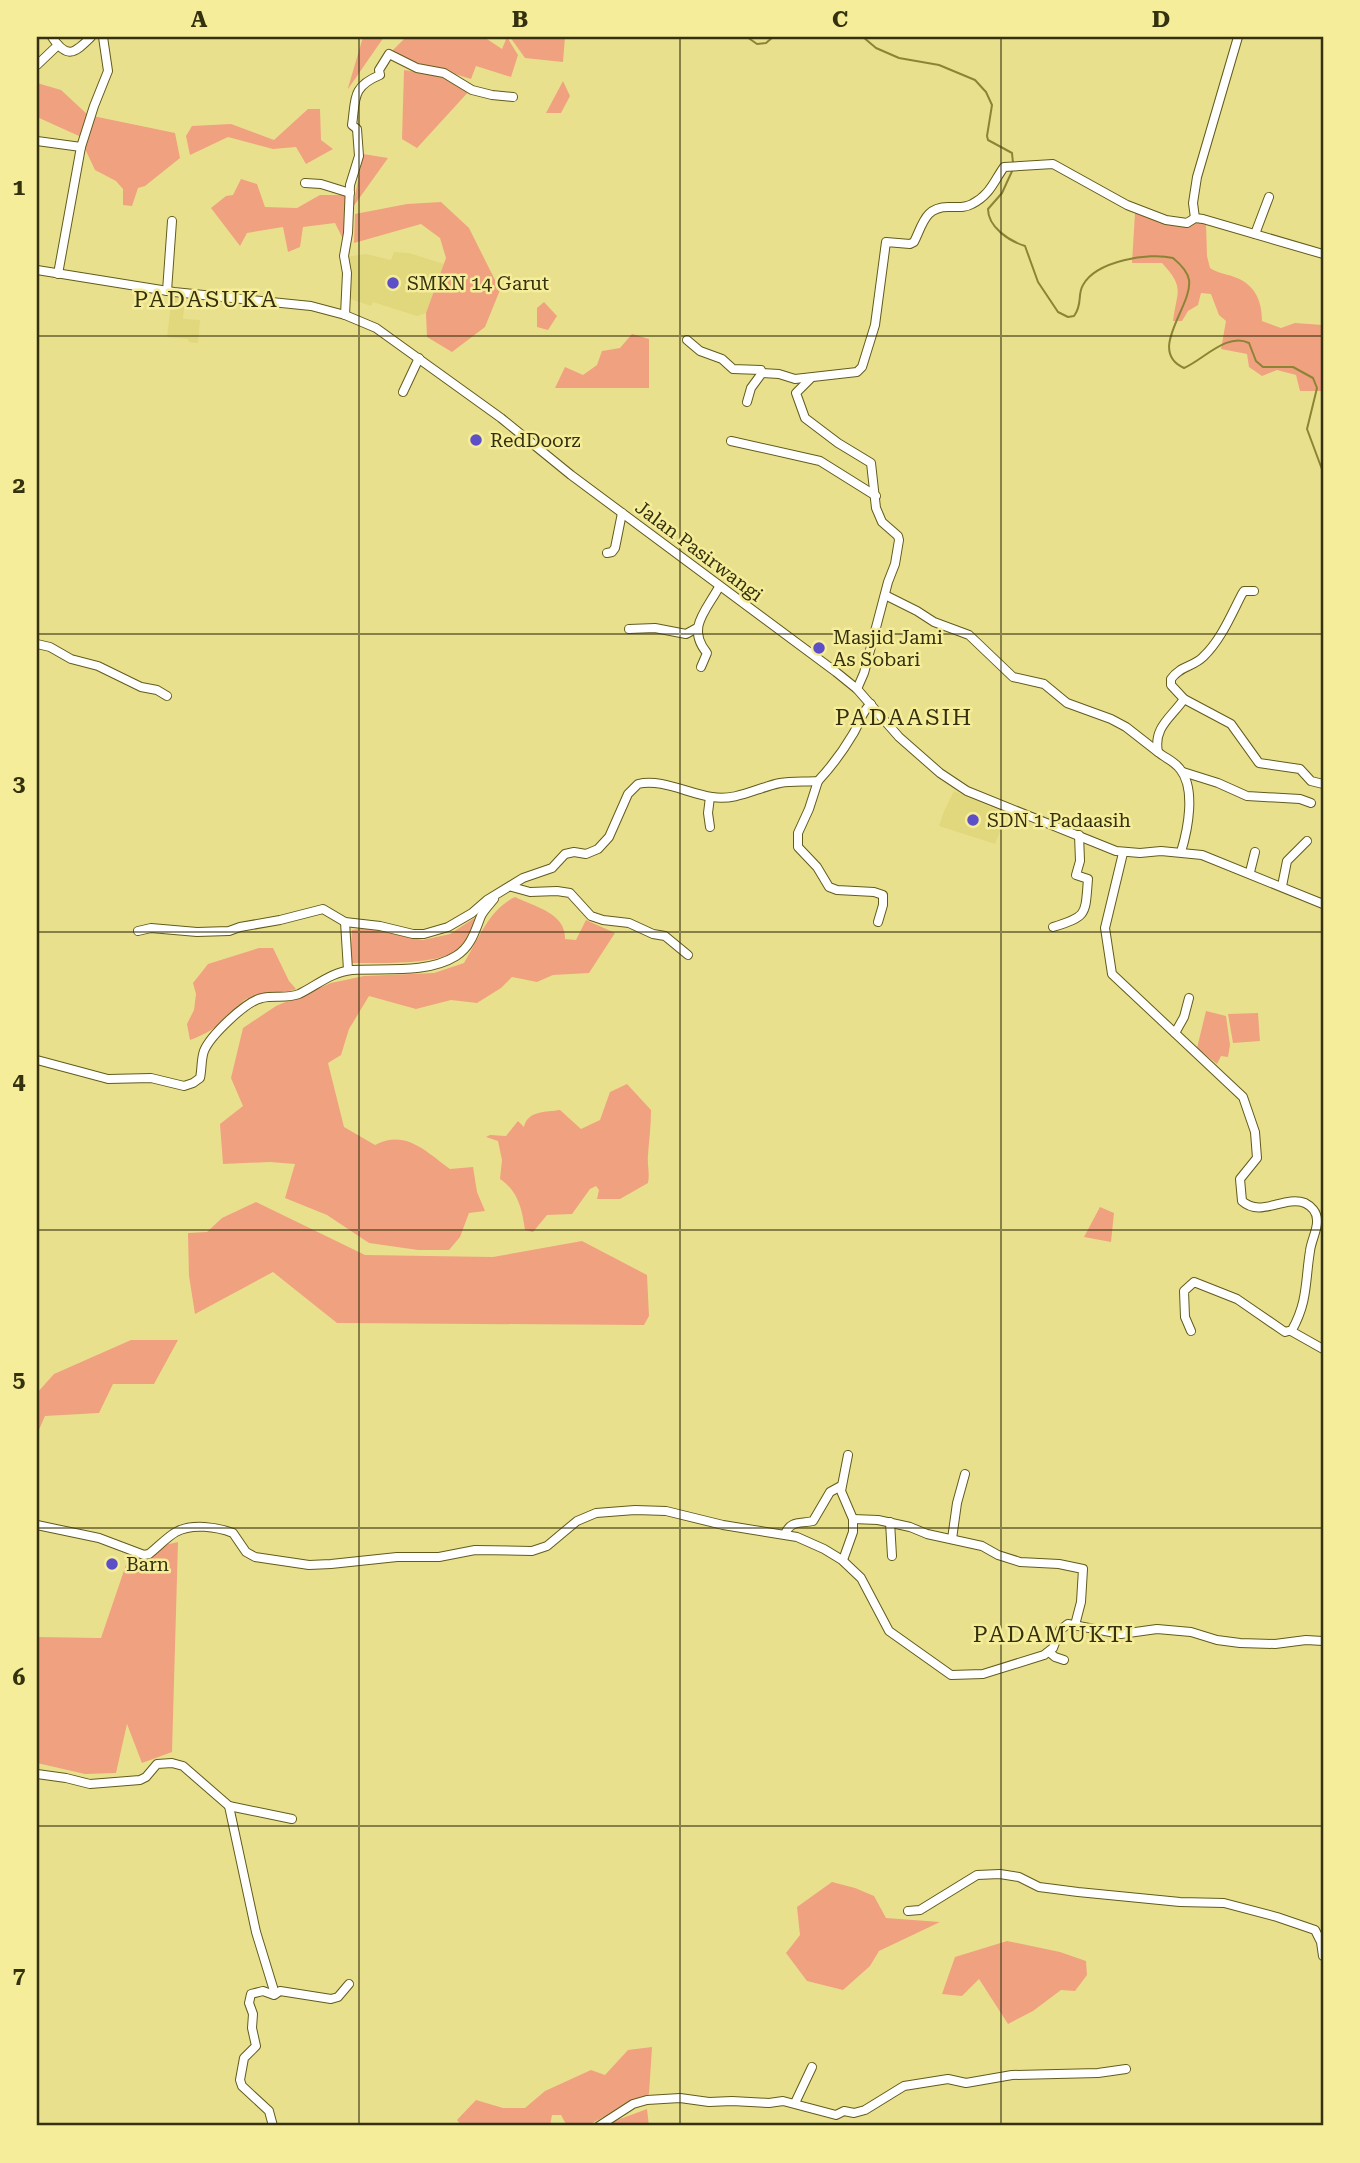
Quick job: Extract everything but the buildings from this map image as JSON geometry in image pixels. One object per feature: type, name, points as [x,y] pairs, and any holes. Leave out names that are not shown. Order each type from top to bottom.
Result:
[{"type":"street","points":[[52,37],[64,51],[75,51],[91,37]]},
{"type":"street","points":[[58,274],[81,147],[108,71],[103,37]]},
{"type":"street","points":[[1195,218],[1192,203],[1196,177],[1238,37]]},
{"type":"street","points":[[37,65],[58,45]]},
{"type":"street","points":[[345,315],[347,274],[344,256],[350,193],[359,156],[357,129],[352,125],[358,88],[380,75],[379,70],[389,54],[417,68],[444,73],[472,90],[513,97]]},
{"type":"street","points":[[37,141],[81,147]]},
{"type":"street","points":[[687,340],[700,351],[722,359],[733,369],[761,370],[762,373],[779,374],[792,379],[848,374],[862,368],[875,325],[886,242],[914,242],[918,228],[928,214],[937,208],[962,208],[972,204],[991,190],[1003,168],[1053,164],[1127,205],[1166,220],[1187,223],[1195,218],[1323,254]]},
{"type":"street","points":[[305,183],[321,184],[350,193]]},
{"type":"street","points":[[1255,234],[1269,197]]},
{"type":"street","points":[[167,291],[172,220]]},
{"type":"street","name":"Jalan Pasirwangi","points":[[37,270],[167,291],[292,303],[345,315],[376,328],[501,418],[719,587],[857,689],[900,737],[956,785],[1123,853],[1181,852],[1202,855],[1250,872],[1323,904]]},
{"type":"street","points":[[403,392],[419,358]]},
{"type":"street","points":[[747,402],[751,387],[762,373]]},
{"type":"street","points":[[812,377],[796,393],[803,415],[838,443],[872,463],[875,505],[880,519],[900,540],[864,673],[857,689]]},
{"type":"street","points":[[731,441],[820,461],[876,496]]},
{"type":"street","points":[[607,552],[612,552],[615,548],[622,513]]},
{"type":"street","points":[[629,629],[655,628],[685,634],[697,628],[719,587]]},
{"type":"street","points":[[1254,591],[1242,594],[1223,631],[1204,656],[1175,674],[1171,685],[1184,699],[1231,724],[1259,763],[1300,769],[1311,781],[1323,784]]},
{"type":"street","points":[[885,595],[934,622],[969,635],[1013,677],[1044,684],[1068,703],[1111,719],[1171,760],[1183,772],[1189,808],[1181,852]]},
{"type":"street","points":[[697,628],[700,644],[708,653],[701,667]]},
{"type":"street","points":[[37,644],[50,647],[71,659],[98,666],[141,687],[167,696]]},
{"type":"street","points":[[1158,752],[1156,743],[1163,723],[1184,699]]},
{"type":"street","points":[[871,704],[862,713],[841,753],[815,786],[810,809],[798,834],[800,852],[817,867],[829,887],[836,890],[874,891],[883,895],[878,922]]},
{"type":"street","points":[[1183,772],[1247,796],[1300,799],[1311,803]]},
{"type":"street","points":[[138,931],[151,928],[197,932],[229,931],[324,909],[345,922],[363,923],[403,933],[424,934],[448,926],[472,913],[487,900],[534,873],[552,868],[569,853],[586,854],[598,849],[609,836],[628,794],[638,784],[649,782],[710,797],[736,797],[782,783],[818,781]]},
{"type":"street","points":[[710,797],[710,827]]},
{"type":"street","points":[[1053,928],[1075,921],[1084,910],[1088,879],[1076,875],[1080,861],[1079,835]]},
{"type":"street","points":[[1282,886],[1287,861],[1307,841]]},
{"type":"street","points":[[1250,872],[1255,852]]},
{"type":"street","points":[[1123,853],[1105,928],[1110,969],[1117,980],[1242,1096],[1246,1103],[1255,1132],[1257,1158],[1240,1179],[1242,1201],[1250,1206],[1262,1207],[1302,1202],[1315,1213],[1318,1223],[1310,1249],[1307,1293],[1291,1331]]},
{"type":"street","points":[[512,887],[530,892],[557,891],[570,894],[591,916],[629,923],[653,934],[665,936],[688,955]]},
{"type":"street","points":[[37,1060],[108,1079],[151,1078],[188,1085],[200,1077],[204,1051],[209,1042],[249,1003],[262,998],[298,995],[324,978],[348,970],[441,963],[458,955],[471,941],[482,915],[496,897]]},
{"type":"street","points":[[345,922],[348,970]]},
{"type":"street","points":[[1175,1033],[1185,1017],[1189,998]]},
{"type":"street","points":[[1191,1331],[1185,1317],[1184,1291],[1194,1282],[1237,1299],[1283,1331],[1291,1331],[1323,1349]]},
{"type":"street","points":[[843,1560],[853,1532],[853,1519],[841,1486],[848,1455]]},
{"type":"street","points":[[952,1539],[957,1503],[965,1474]]},
{"type":"street","points":[[785,1534],[788,1526],[796,1522],[813,1521],[830,1492],[841,1486]]},
{"type":"street","points":[[37,1525],[99,1538],[144,1555],[149,1554],[176,1532],[193,1527],[213,1528],[233,1533],[246,1552],[255,1557],[309,1564],[397,1557],[439,1557],[475,1550],[532,1551],[547,1546],[577,1521],[596,1513],[666,1511],[723,1525],[797,1537],[843,1560],[861,1578],[889,1631],[951,1675],[983,1674],[1049,1652],[1054,1648],[1062,1626],[1075,1625],[1121,1634],[1157,1629],[1191,1632],[1217,1640],[1240,1643],[1323,1641]]},
{"type":"street","points":[[853,1519],[890,1522],[910,1527],[927,1534],[982,1546],[1020,1562],[1059,1564],[1083,1569],[1081,1599],[1075,1625]]},
{"type":"street","points":[[890,1522],[892,1556]]},
{"type":"street","points":[[1049,1652],[1064,1660]]},
{"type":"street","points":[[37,1774],[90,1784],[137,1781],[146,1777],[157,1764],[172,1763],[183,1766],[229,1806],[292,1819]]},
{"type":"street","points":[[229,1806],[256,1932],[275,1994]]},
{"type":"street","points":[[908,1910],[920,1910],[977,1875],[1000,1874],[1019,1877],[1041,1887],[1120,1897],[1220,1903],[1277,1917],[1315,1930],[1321,1942],[1323,1956]]},
{"type":"street","points":[[274,2126],[269,2111],[242,2086],[239,2078],[244,2058],[256,2046],[251,2028],[251,1994],[263,1991],[275,1994],[280,1991],[331,1999],[338,1997],[349,1984]]},
{"type":"street","points":[[795,2103],[812,2067]]},
{"type":"street","points":[[599,2126],[633,2104],[647,2100],[685,2098],[709,2102],[783,2101],[836,2115],[844,2111],[854,2113],[866,2110],[904,2086],[948,2079],[966,2083],[1012,2075],[1098,2073],[1126,2069]]},
{"type":"shaded area","points":[[363,37],[384,37],[348,89],[348,88]]},
{"type":"shaded area","points":[[406,37],[484,37],[502,49],[507,37],[518,55],[511,77],[476,66],[471,79],[389,54]]},
{"type":"shaded area","points":[[510,37],[565,37],[563,62],[525,58]]},
{"type":"shaded area","points":[[404,70],[439,75],[471,89],[417,148],[402,139]]},
{"type":"shaded area","points":[[563,81],[570,96],[561,113],[546,113]]},
{"type":"shaded area","points":[[37,83],[61,90],[88,115],[175,133],[180,158],[145,186],[138,188],[132,206],[123,205],[123,189],[116,181],[95,170],[79,136],[37,117]]},
{"type":"shaded area","points":[[308,109],[320,109],[321,140],[333,149],[306,164],[296,147],[273,149],[228,137],[190,155],[186,136],[192,126],[231,124],[274,140]]},
{"type":"shaded area","points":[[363,154],[388,158],[353,207]]},
{"type":"shaded area","points":[[241,179],[257,184],[265,207],[297,208],[320,195],[348,195],[343,239],[335,223],[303,227],[300,247],[288,252],[283,227],[247,233],[240,246],[211,208],[226,196],[233,195]]},
{"type":"shaded area","points":[[441,202],[469,228],[500,290],[485,327],[452,352],[427,337],[426,313],[446,258],[440,238],[421,224],[354,243],[355,214],[407,204]]},
{"type":"shaded area","points":[[1139,208],[1168,218],[1206,223],[1210,268],[1249,285],[1259,301],[1262,321],[1281,328],[1295,323],[1323,325],[1323,391],[1300,391],[1296,375],[1277,370],[1262,376],[1249,367],[1247,354],[1221,349],[1226,321],[1219,315],[1211,294],[1201,293],[1198,305],[1188,311],[1182,321],[1173,321],[1178,290],[1174,278],[1162,263],[1132,263],[1135,213]]},
{"type":"shaded area","name":"SMKN 14 Garut","points":[[394,252],[409,253],[444,264],[426,313],[417,316],[373,302],[371,306],[348,298],[345,257],[366,254],[391,260]]},
{"type":"shaded area","points":[[172,296],[185,298],[183,319],[200,320],[198,343],[167,337]]},
{"type":"shaded area","points":[[544,302],[557,316],[548,330],[537,327],[537,308]]},
{"type":"shaded area","points":[[632,334],[649,339],[649,388],[555,388],[565,367],[583,375],[597,365],[602,351],[620,348]]},
{"type":"shaded area","name":"SDN 1 Padaasih","points":[[954,791],[1007,814],[995,844],[939,826]]},
{"type":"shaded area","points":[[515,897],[555,917],[564,930],[565,939],[576,940],[586,920],[615,933],[589,973],[553,975],[537,982],[512,977],[501,988],[477,1003],[451,1000],[416,1009],[369,996],[349,1029],[341,1055],[328,1063],[344,1127],[375,1145],[386,1141],[406,1141],[450,1169],[473,1167],[477,1192],[485,1211],[469,1213],[460,1237],[449,1250],[418,1250],[369,1243],[327,1215],[285,1198],[295,1164],[223,1164],[220,1124],[243,1106],[231,1078],[243,1028],[276,1006],[331,983],[364,976],[434,973],[464,963],[491,917]]},
{"type":"shaded area","points":[[476,917],[463,944],[447,956],[405,962],[350,963],[352,930],[364,928],[423,940],[450,934]]},
{"type":"shaded area","points":[[259,948],[273,948],[289,981],[296,989],[249,998],[221,1024],[190,1040],[187,1024],[194,1010],[196,994],[193,983],[208,964]]},
{"type":"shaded area","points":[[1206,1011],[1226,1016],[1230,1045],[1228,1057],[1221,1056],[1217,1064],[1197,1048]]},
{"type":"shaded area","points":[[1258,1013],[1260,1041],[1233,1043],[1228,1014]]},
{"type":"shaded area","points":[[627,1084],[651,1110],[648,1183],[620,1199],[597,1199],[599,1190],[596,1186],[590,1189],[572,1214],[547,1215],[533,1232],[525,1230],[518,1201],[511,1189],[500,1179],[502,1160],[498,1141],[486,1137],[506,1136],[518,1121],[524,1127],[533,1115],[560,1110],[581,1129],[600,1120],[610,1092]]},
{"type":"shaded area","points":[[256,1202],[365,1255],[493,1257],[582,1241],[647,1275],[649,1316],[644,1325],[337,1323],[273,1272],[195,1314],[189,1276],[188,1233],[207,1232],[222,1218]]},
{"type":"shaded area","points":[[1100,1207],[1114,1213],[1111,1242],[1084,1237]]},
{"type":"shaded area","points":[[131,1340],[178,1340],[154,1384],[113,1384],[99,1413],[45,1416],[37,1434],[37,1393],[54,1374]]},
{"type":"shaded area","points":[[178,1542],[172,1752],[142,1763],[127,1724],[116,1773],[85,1774],[37,1763],[37,1637],[101,1638],[130,1553]]},
{"type":"shaded area","points":[[832,1882],[874,1896],[886,1918],[940,1922],[879,1951],[870,1966],[843,1990],[807,1981],[786,1953],[800,1935],[797,1907]]},
{"type":"shaded area","points":[[1007,1941],[1060,1952],[1086,1961],[1087,1975],[1075,1991],[1061,1990],[1033,2011],[1008,2024],[979,1979],[962,1996],[942,1994],[955,1957]]},
{"type":"shaded area","points":[[652,2047],[649,2094],[586,2126],[567,2126],[561,2115],[552,2115],[550,2126],[462,2126],[457,2120],[476,2100],[503,2108],[525,2108],[545,2091],[591,2070],[605,2075],[628,2050]]},
{"type":"shaded area","points":[[647,2109],[649,2126],[607,2126],[612,2122]]},
{"type":"waterway","points":[[747,37],[757,44],[766,43],[773,37]]},
{"type":"waterway","points":[[863,37],[876,48],[899,58],[939,65],[975,80],[986,92],[992,105],[988,140],[1012,153],[1013,163]]},
{"type":"waterway","points":[[1013,169],[1002,193],[988,209],[989,216],[1000,232],[1025,246],[1038,282],[1058,312],[1068,317],[1074,316],[1083,285],[1099,270],[1111,264],[1151,256],[1173,258],[1189,280],[1185,302],[1170,340],[1169,351],[1173,360],[1184,368],[1215,348],[1232,341],[1241,341],[1249,343],[1256,361],[1263,367],[1293,367],[1313,378],[1317,388],[1307,429],[1323,472]]},
{"type":"place","name":"SMKN 14 Garut","points":[[393,283]]},
{"type":"place","name":"RedDoorz","points":[[476,440]]},
{"type":"place","name":"Masjid Jami As Sobari","points":[[819,648]]},
{"type":"place","name":"SDN 1 Padaasih","points":[[973,820]]},
{"type":"place","name":"Barn","points":[[112,1564]]},
{"type":"district","name":"PADASUKA","points":[[206,299]]},
{"type":"district","name":"PADAASIH","points":[[904,717]]},
{"type":"district","name":"PADAMUKTI","points":[[1054,1634]]}]
